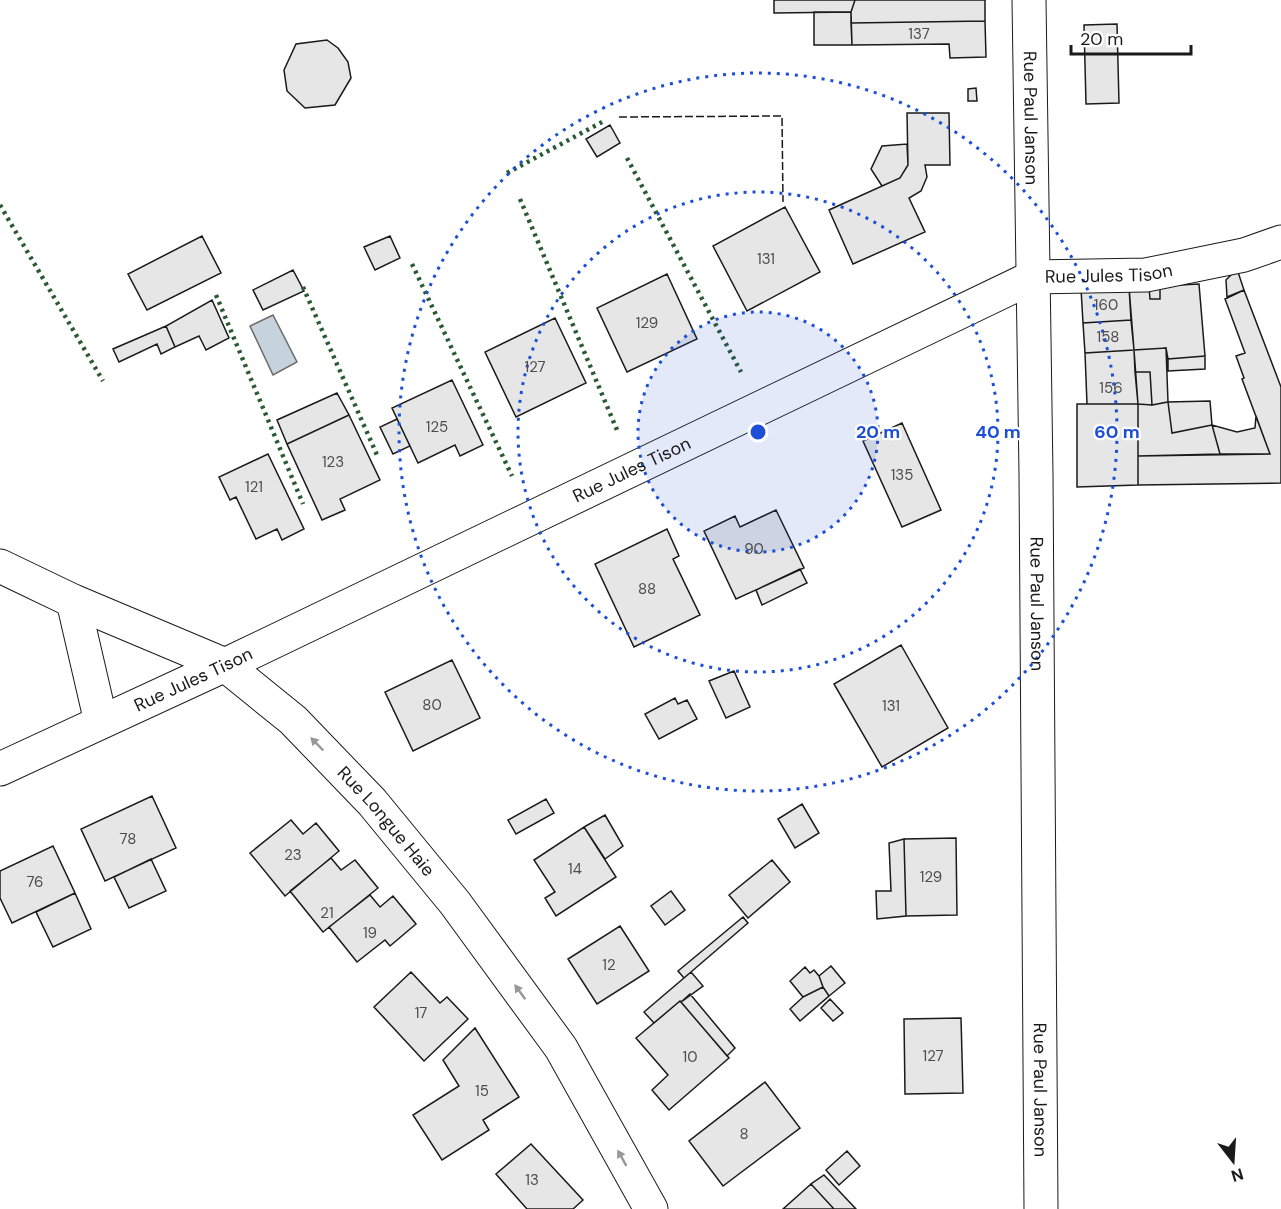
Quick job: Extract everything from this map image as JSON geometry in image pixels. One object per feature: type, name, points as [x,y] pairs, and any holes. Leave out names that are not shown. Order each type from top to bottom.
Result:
[{"type":"street","name":"Rue Paul Janson","points":[[1029,0],[1041,1209]]},
{"type":"street","name":"Rue Jules Tison","points":[[0,769],[225,665],[1033,277],[1146,275],[1244,255],[1281,242]]},
{"type":"street","name":"Rue Longue Haie","points":[[0,567],[225,665],[301,728],[372,802],[455,903],[561,1048],[651,1209]]},
{"type":"street","points":[[74,601],[101,722]]},
{"type":"shaded area","points":[[273,315],[297,362],[273,375],[250,326]]},
{"type":"building","points":[[774,0],[855,0],[851,12],[774,13]]},
{"type":"building","points":[[855,0],[985,0],[985,21],[851,23],[851,12]]},
{"type":"building","points":[[814,12],[851,12],[852,45],[814,45]]},
{"type":"building","points":[[985,21],[986,57],[950,58],[949,44],[852,45],[851,23]]},
{"type":"building","points":[[1117,24],[1119,103],[1086,104],[1084,25]]},
{"type":"building","points":[[327,40],[338,48],[348,62],[351,78],[335,105],[305,108],[287,91],[284,70],[296,44]]},
{"type":"building","points":[[976,88],[977,101],[968,101],[968,89]]},
{"type":"building","points":[[907,113],[949,113],[950,165],[925,165],[927,177],[921,191],[909,198],[925,232],[853,264],[829,210],[900,178],[908,165]]},
{"type":"building","points":[[610,125],[620,143],[597,157],[586,139]]},
{"type":"building","points":[[907,144],[908,165],[900,178],[882,186],[871,169],[882,146]]},
{"type":"building","points":[[785,207],[820,272],[747,311],[713,246]]},
{"type":"building","points":[[202,236],[221,273],[147,310],[128,274]]},
{"type":"building","points":[[390,236],[400,258],[375,270],[364,247]]},
{"type":"building","points":[[1237,269],[1244,290],[1227,297],[1226,280]]},
{"type":"building","points":[[293,270],[304,291],[263,310],[253,290]]},
{"type":"building","points":[[667,274],[697,339],[627,372],[597,308]]},
{"type":"building","points":[[1199,284],[1205,356],[1168,359],[1166,348],[1134,350],[1129,287],[1149,286],[1150,299],[1160,299],[1160,286]]},
{"type":"building","points":[[1149,286],[1160,286],[1160,299],[1150,299]]},
{"type":"building","points":[[1129,287],[1131,320],[1083,323],[1081,289]]},
{"type":"building","points":[[1244,290],[1281,387],[1281,483],[1138,485],[1138,456],[1270,454],[1242,379],[1244,378],[1236,356],[1245,353],[1225,299]]},
{"type":"building","points":[[212,300],[229,338],[206,350],[199,336],[175,347],[166,326]]},
{"type":"building","points":[[555,318],[586,383],[516,417],[485,352]]},
{"type":"building","points":[[1131,320],[1134,350],[1085,353],[1083,323]]},
{"type":"building","points":[[166,326],[175,347],[161,354],[157,344],[119,362],[113,349]]},
{"type":"building","points":[[1166,348],[1168,402],[1152,405],[1150,372],[1135,372],[1134,350]]},
{"type":"building","points":[[1134,350],[1138,404],[1087,404],[1085,353]]},
{"type":"building","points":[[1205,356],[1205,369],[1168,371],[1168,359]]},
{"type":"building","points":[[1135,372],[1150,372],[1152,405],[1138,404]]},
{"type":"building","points":[[452,380],[483,445],[460,456],[455,445],[418,463],[392,408]]},
{"type":"building","points":[[337,393],[349,415],[287,444],[277,420]]},
{"type":"building","points":[[1210,401],[1212,425],[1172,433],[1168,402]]},
{"type":"building","points":[[1168,402],[1172,433],[1212,425],[1220,454],[1138,456],[1138,404],[1152,405]]},
{"type":"building","points":[[1077,404],[1138,404],[1138,485],[1077,487]]},
{"type":"building","points":[[349,415],[380,480],[340,499],[345,510],[322,520],[287,444]]},
{"type":"building","points":[[1256,416],[1270,454],[1220,454],[1212,425],[1237,432],[1255,428]]},
{"type":"building","points":[[397,419],[410,446],[393,454],[380,427]]},
{"type":"building","points":[[902,423],[941,510],[902,527],[863,441]]},
{"type":"building","points":[[268,454],[304,529],[282,540],[277,529],[256,539],[236,497],[230,500],[219,477]]},
{"type":"building","points":[[776,510],[804,568],[736,599],[704,531],[735,516],[740,527]]},
{"type":"building","points":[[667,529],[679,556],[673,559],[700,615],[634,647],[595,564]]},
{"type":"building","points":[[800,569],[807,583],[762,605],[756,590]]},
{"type":"building","points":[[901,645],[948,728],[882,767],[834,684]]},
{"type":"building","points":[[452,660],[480,718],[413,751],[385,692]]},
{"type":"building","points":[[734,671],[750,707],[726,718],[709,681]]},
{"type":"building","points":[[675,698],[678,704],[687,700],[697,719],[659,739],[645,714]]},
{"type":"building","points":[[152,796],[176,848],[105,881],[81,829]]},
{"type":"building","points":[[546,799],[554,813],[516,834],[508,820]]},
{"type":"building","points":[[802,804],[819,833],[795,848],[778,819]]},
{"type":"building","points":[[605,815],[623,846],[605,859],[584,827]]},
{"type":"building","points":[[291,820],[303,834],[316,823],[339,851],[285,896],[250,853]]},
{"type":"building","points":[[584,827],[616,877],[556,916],[545,898],[555,892],[534,860]]},
{"type":"building","points":[[956,838],[957,915],[906,916],[904,839]]},
{"type":"building","points":[[904,839],[906,916],[877,919],[876,891],[891,891],[889,843]]},
{"type":"building","points":[[53,846],[75,893],[12,923],[0,898],[0,871]]},
{"type":"building","points":[[331,858],[341,870],[355,860],[378,888],[323,932],[290,891]]},
{"type":"building","points":[[151,859],[166,891],[129,908],[114,877]]},
{"type":"building","points":[[772,860],[790,882],[748,918],[729,895]]},
{"type":"building","points":[[671,891],[685,910],[665,925],[651,906]]},
{"type":"building","points":[[75,893],[91,929],[53,947],[36,912]]},
{"type":"building","points":[[370,895],[380,907],[393,896],[416,924],[390,946],[385,940],[357,962],[329,927]]},
{"type":"building","points":[[743,917],[748,923],[684,978],[678,971]]},
{"type":"building","points":[[620,926],[649,971],[597,1004],[568,959]]},
{"type":"building","points":[[831,966],[845,983],[829,996],[819,976]]},
{"type":"building","points":[[805,967],[810,973],[814,970],[823,987],[803,997],[790,981]]},
{"type":"building","points":[[411,972],[440,1003],[447,997],[468,1019],[424,1061],[374,1007]]},
{"type":"building","points":[[691,972],[703,986],[680,1001],[654,1023],[644,1012]]},
{"type":"building","points":[[823,987],[829,996],[800,1021],[790,1009],[803,997]]},
{"type":"building","points":[[690,994],[735,1048],[727,1056],[681,1002]]},
{"type":"building","points":[[830,999],[843,1013],[833,1021],[821,1008]]},
{"type":"building","points":[[680,1001],[729,1058],[669,1110],[652,1090],[668,1075],[636,1038]]},
{"type":"building","points":[[961,1018],[963,1093],[905,1094],[904,1019]]},
{"type":"building","points":[[475,1028],[519,1097],[483,1120],[489,1130],[442,1160],[413,1115],[459,1086],[443,1060]]},
{"type":"building","points":[[765,1082],[800,1128],[723,1186],[689,1141]]},
{"type":"building","points":[[531,1144],[583,1200],[573,1209],[527,1209],[496,1174]]},
{"type":"building","points":[[847,1151],[860,1166],[839,1185],[826,1170]]},
{"type":"building","points":[[824,1175],[856,1209],[834,1209],[811,1184]]},
{"type":"building","points":[[811,1184],[834,1209],[783,1209]]},
{"type":"hedge","points":[[507,173],[604,121]]},
{"type":"hedge","points":[[627,158],[741,372]]},
{"type":"hedge","points":[[520,199],[617,430]]},
{"type":"hedge","points":[[0,205],[103,381]]},
{"type":"hedge","points":[[412,264],[512,476]]},
{"type":"hedge","points":[[303,287],[377,455]]},
{"type":"hedge","points":[[216,295],[303,504]]},
{"type":"fence","points":[[619,117],[782,116],[783,202]]}]
